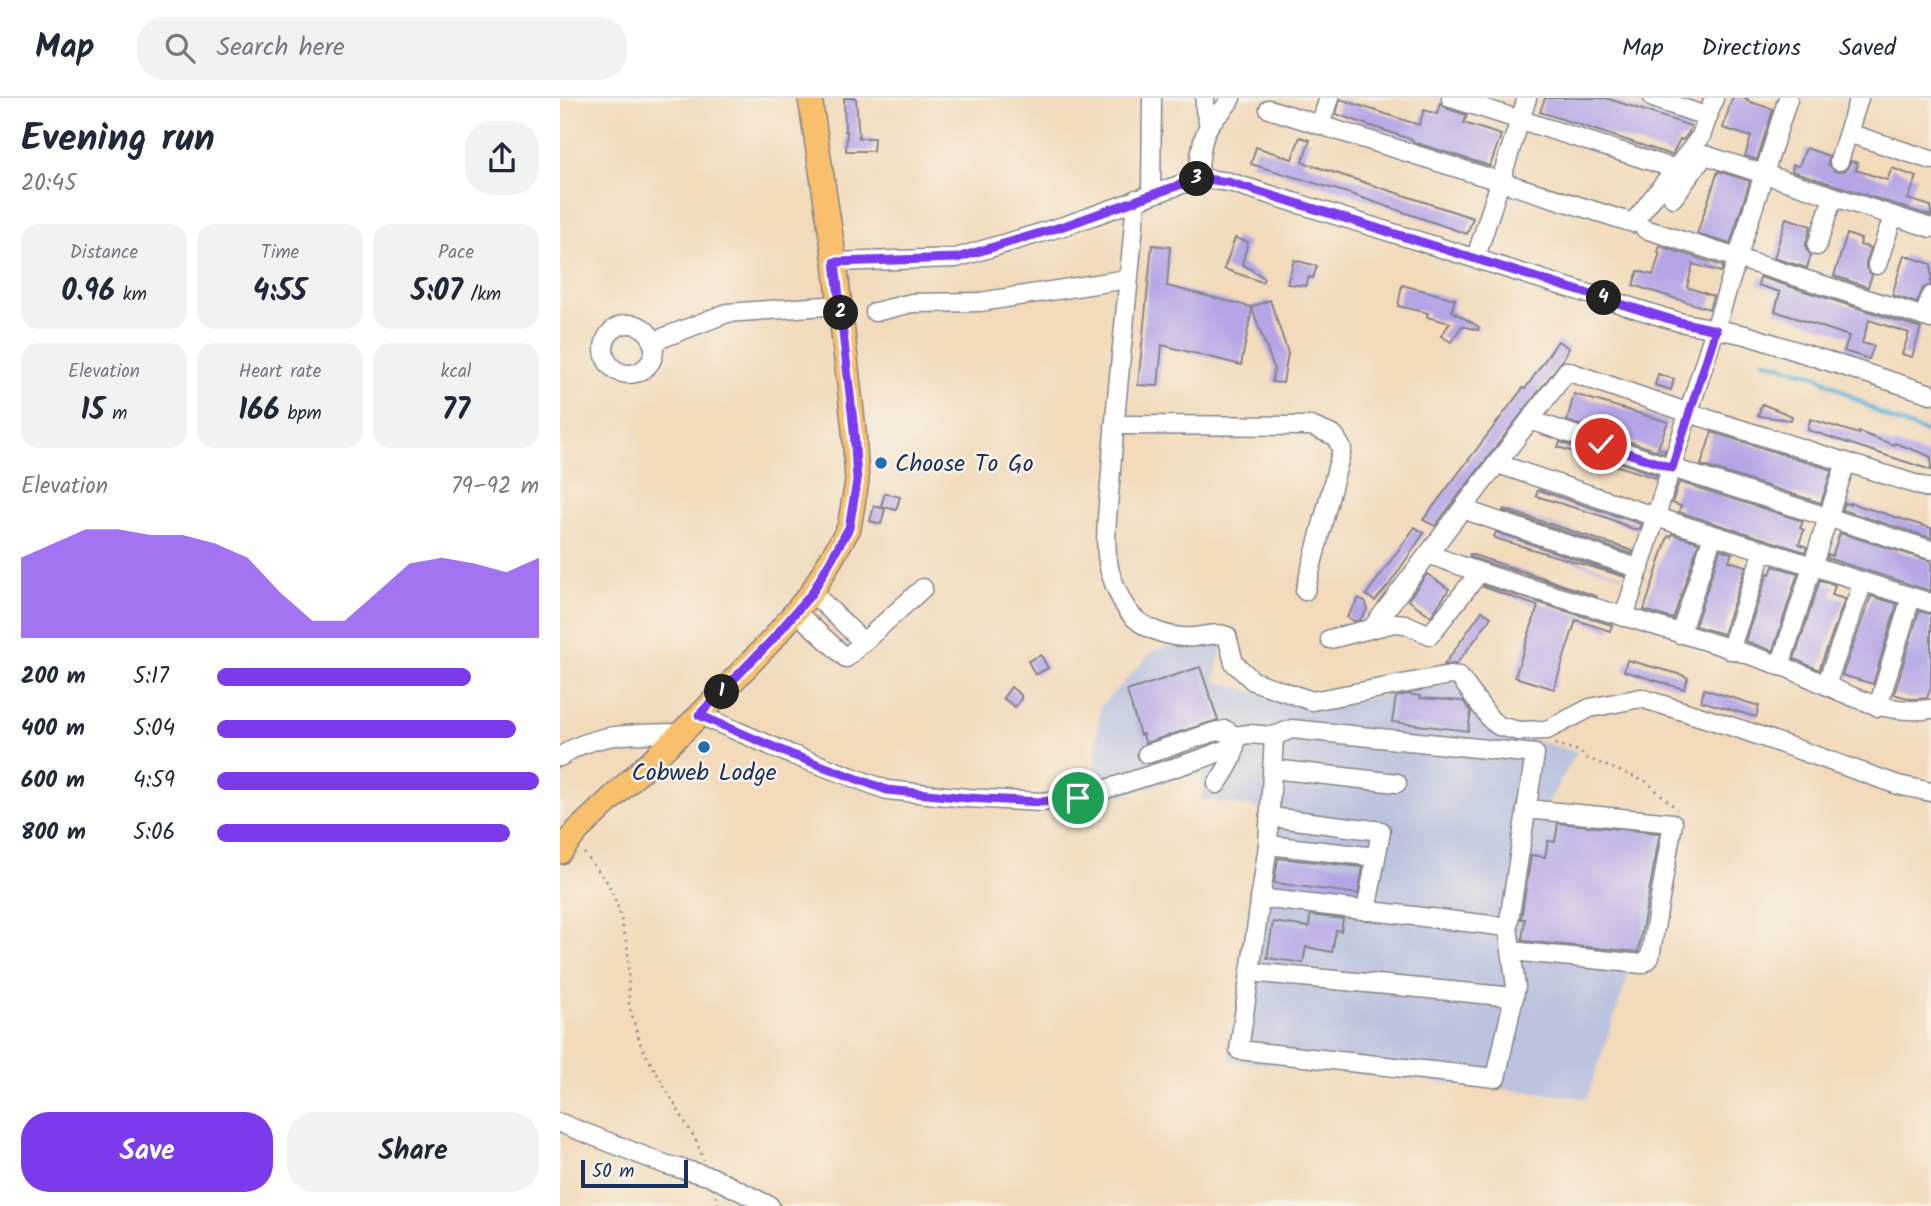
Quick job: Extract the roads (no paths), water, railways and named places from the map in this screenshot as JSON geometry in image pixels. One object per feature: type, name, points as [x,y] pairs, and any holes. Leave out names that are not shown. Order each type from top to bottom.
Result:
[{"type":"main road","points":[[566,844],[699,715],[796,612],[812,593],[849,528],[857,481],[854,430],[835,262],[810,98]]},
{"type":"street","points":[[1152,98],[1143,196],[1127,279],[1114,425],[1108,545],[1110,571],[1128,612],[1164,635],[1227,636],[1234,663],[1253,681],[1312,701],[1450,675],[1459,676],[1491,720],[1499,726],[1519,731],[1547,730],[1590,708],[1640,698],[1743,730],[1898,785],[1931,792]]},
{"type":"street","points":[[1205,98],[1209,125]]},
{"type":"street","points":[[1199,178],[1199,161],[1209,125],[1224,110],[1231,98]]},
{"type":"street","points":[[1320,125],[1329,98]]},
{"type":"street","points":[[1451,98],[1675,169]]},
{"type":"street","points":[[1476,257],[1527,98]]},
{"type":"street","points":[[1653,98],[1708,117]]},
{"type":"street","points":[[1279,106],[1320,125],[1633,223],[1701,136],[1714,98]]},
{"type":"street","points":[[1625,617],[1788,98]]},
{"type":"street","points":[[1839,161],[1859,98]]},
{"type":"street","points":[[1848,133],[1931,160]]},
{"type":"street","points":[[1673,198],[1705,155],[1931,228]]},
{"type":"street","points":[[835,262],[957,258],[1067,225],[1199,178],[1228,182],[1679,322],[1729,330],[1931,394]]},
{"type":"street","points":[[1817,246],[1833,197]]},
{"type":"street","points":[[1877,265],[1893,216]]},
{"type":"street","points":[[1645,229],[1927,318],[1931,296]]},
{"type":"street","points":[[875,312],[912,303],[980,302],[1127,279]]},
{"type":"street","points":[[652,342],[727,313],[840,305]]},
{"type":"street","points":[[1373,628],[1567,371],[1689,413],[1931,489]]},
{"type":"street","points":[[1530,420],[1931,550]]},
{"type":"street","points":[[1114,425],[1311,426],[1335,436],[1342,449],[1305,592]]},
{"type":"street","points":[[1780,666],[1846,462]]},
{"type":"street","points":[[1498,464],[1656,517],[1931,603]]},
{"type":"street","points":[[1462,509],[1640,569]]},
{"type":"street","points":[[1680,634],[1713,535]]},
{"type":"street","points":[[1730,650],[1763,551]]},
{"type":"street","points":[[1428,554],[1479,573],[1780,666],[1878,707],[1914,711],[1931,708]]},
{"type":"street","points":[[1330,639],[1394,623],[1405,624],[1430,635],[1479,573]]},
{"type":"street","points":[[1826,685],[1863,582]]},
{"type":"street","points":[[796,612],[846,658],[923,588]]},
{"type":"street","points":[[812,593],[863,642]]},
{"type":"street","points":[[1878,707],[1911,597]]},
{"type":"street","points":[[699,715],[790,754],[887,790],[1041,802],[1078,798],[1201,759],[1227,749],[1235,736]]},
{"type":"street","points":[[1147,754],[1214,732],[1226,730],[1235,736],[1274,736],[1292,729],[1535,754],[1508,927],[1516,987],[1496,1078],[1239,1050],[1268,845],[1274,736]]},
{"type":"street","points":[[560,757],[592,741],[617,734],[680,733]]},
{"type":"street","points":[[1217,784],[1234,758],[1235,736]]},
{"type":"street","points":[[1273,769],[1397,783]]},
{"type":"street","points":[[1510,951],[1642,964],[1650,957],[1674,823],[1526,809]]},
{"type":"street","points":[[1270,817],[1381,831],[1366,911]]},
{"type":"street","points":[[1268,845],[1376,857]]},
{"type":"street","points":[[1260,898],[1508,927]]},
{"type":"street","points":[[1250,972],[1514,997]]},
{"type":"street","points":[[560,1123],[667,1165],[712,1177],[770,1206]]},
{"type":"waterway","points":[[1764,361],[1815,375],[1890,419],[1931,434]]},
{"type":"place","name":"Choose To Go","points":[[881,463]]},
{"type":"place","name":"Cobweb Lodge","points":[[704,747]]}]
